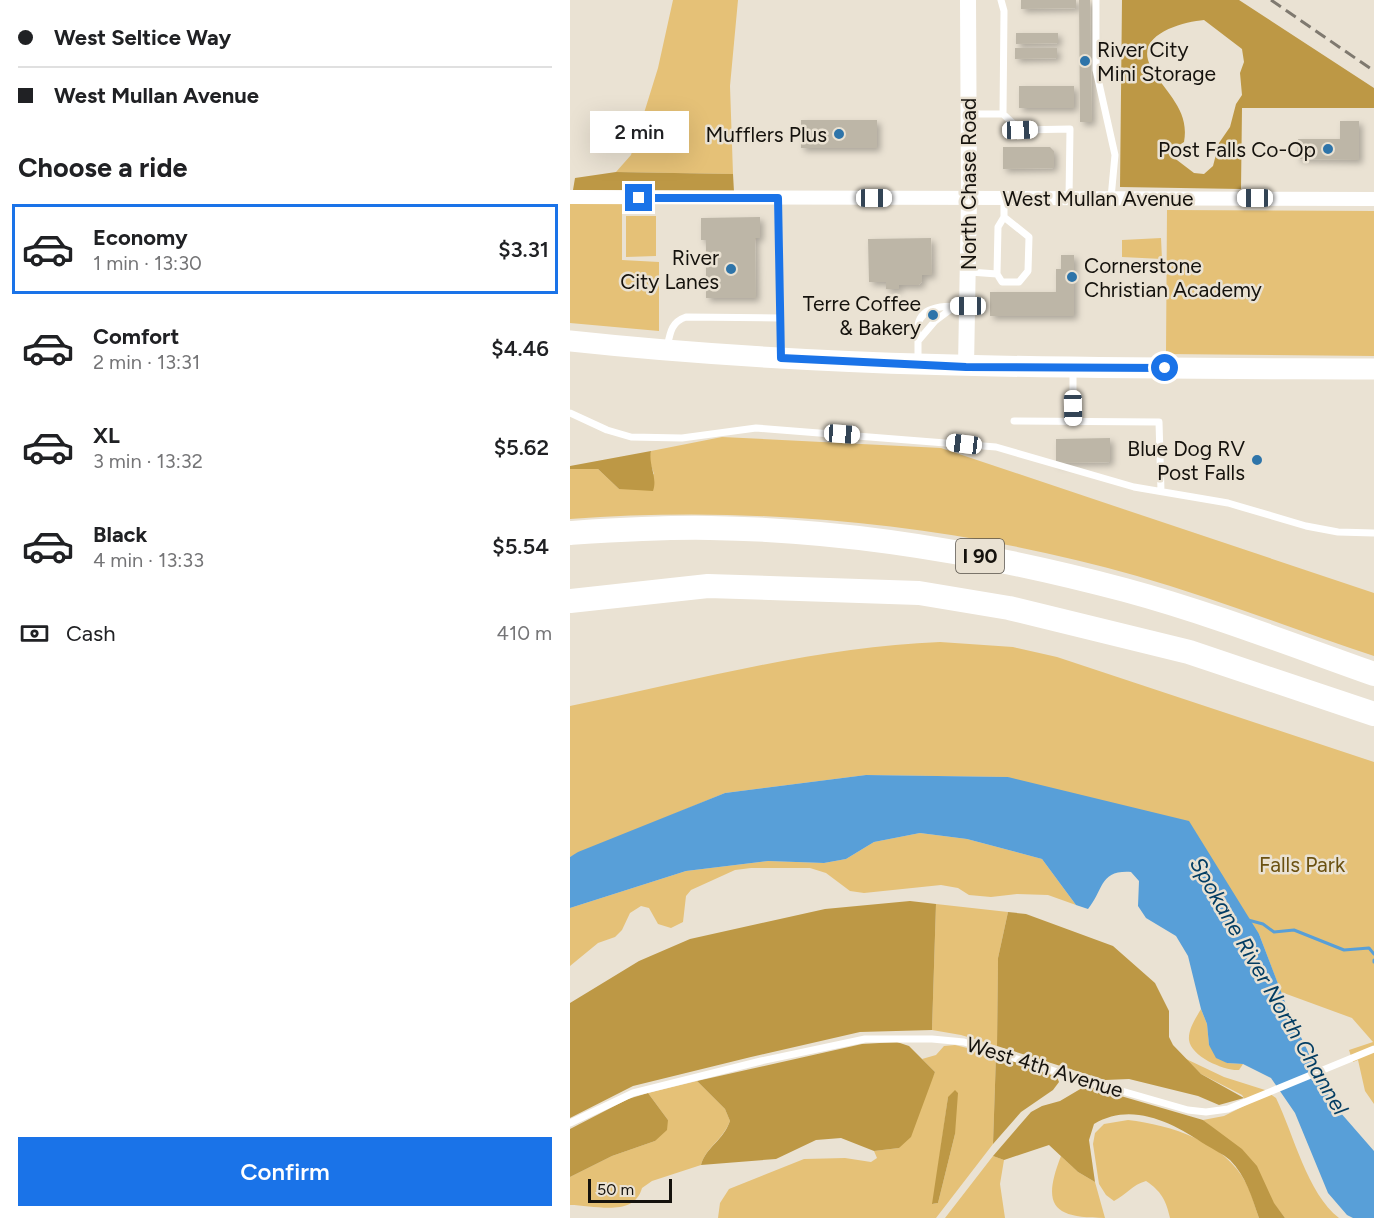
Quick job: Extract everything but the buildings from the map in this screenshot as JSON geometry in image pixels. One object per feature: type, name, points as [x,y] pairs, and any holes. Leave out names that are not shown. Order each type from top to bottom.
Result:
[{"type":"highway","name":"I 90","points":[[570,533],[709,528],[804,532],[888,541],[972,555],[1076,578],[1230,623],[1374,674]]},
{"type":"highway","name":"I 90","points":[[570,601],[708,586],[919,593],[1009,608],[1125,635],[1189,652],[1371,713]]},
{"type":"highway","points":[[1230,623],[1374,667]]},
{"type":"main road","points":[[570,341],[781,358],[966,367],[1374,369]]},
{"type":"street","name":"North Chase Road","points":[[966,367],[961,306],[968,272],[968,0]]},
{"type":"street","name":"West Mullan Avenue","points":[[570,197],[1374,199]]},
{"type":"lane","points":[[1001,0],[1004,11],[1003,114]]},
{"type":"lane","points":[[1096,0],[1096,70],[1115,155],[1111,198]]},
{"type":"lane","points":[[968,114],[1003,114],[1020,130],[1070,129],[1069,198]]},
{"type":"lane","points":[[778,198],[781,358]]},
{"type":"lane","points":[[1004,198],[1004,217],[998,227],[997,274],[1002,282],[1019,282],[1026,276],[1029,267],[1029,237],[1004,217]]},
{"type":"lane","points":[[968,272],[997,274]]},
{"type":"lane","points":[[918,365],[919,322],[926,312],[945,304],[961,306]]},
{"type":"lane","points":[[918,341],[935,321],[961,306]]},
{"type":"lane","points":[[667,350],[672,327],[678,320],[686,317],[780,318]]},
{"type":"lane","points":[[1073,368],[1073,421]]},
{"type":"lane","points":[[570,413],[607,430],[631,437],[682,438],[756,428],[996,447],[1134,487],[1228,503],[1275,519],[1325,530],[1374,533]]},
{"type":"lane","points":[[1014,421],[1159,422],[1161,491]]},
{"type":"lane","name":"West 4th Avenue","points":[[570,1123],[633,1093],[761,1061],[865,1039],[964,1041],[1073,1077],[1188,1110],[1217,1111],[1345,1058],[1374,1049]]},
{"type":"green space","points":[[673,0],[738,0],[730,86],[733,174],[616,172],[631,155],[658,68]]},
{"type":"green space","points":[[570,201],[622,201],[622,260],[659,262],[659,331],[570,323]]},
{"type":"green space","points":[[1167,210],[1374,211],[1374,356],[1166,354]]},
{"type":"green space","points":[[626,216],[656,216],[656,256],[626,257]]},
{"type":"green space","points":[[1161,238],[1162,259],[1122,257],[1122,240]]},
{"type":"green space","points":[[722,437],[941,448],[1374,593],[1374,656],[1137,576],[998,543],[927,531],[785,517],[641,515],[570,519],[570,469],[598,469],[619,489],[654,474],[649,459],[651,451]]},
{"type":"green space","name":"Falls Park","points":[[940,642],[1013,647],[1057,657],[1374,762],[1374,1104],[1365,1091],[1358,1060],[1353,1062],[1349,1050],[1373,1042],[1352,1018],[1281,992],[1259,934],[1008,777],[866,775],[725,793],[570,857],[570,706],[800,658],[893,645]]},
{"type":"green space","points":[[920,833],[967,839],[1042,859],[1076,905],[1048,895],[1017,894],[991,897],[969,895],[958,888],[941,885],[864,893],[850,891],[826,873],[810,868],[751,868],[735,870],[691,890],[686,896],[683,922],[671,928],[658,924],[649,908],[641,906],[630,913],[622,930],[615,937],[598,943],[570,966],[570,908],[686,871],[768,861],[824,863],[846,859],[874,842]]},
{"type":"green space","points":[[936,904],[1008,912],[998,958],[997,1046],[961,1035],[932,1030]]},
{"type":"green space","points":[[1201,1009],[1207,1024],[1209,1045],[1227,1063],[1243,1064],[1239,1070],[1210,1062],[1191,1046],[1190,1032]]},
{"type":"green space","points":[[955,1045],[996,1055],[993,1144],[936,1218],[718,1218],[720,1203],[729,1189],[804,1159],[845,1158],[871,1162],[877,1158],[874,1151],[899,1148],[935,1072],[922,1059],[936,1055],[944,1046]],"holes":[[[948,1097],[955,1134],[938,1203],[933,1204]]]},
{"type":"green space","points":[[1184,1058],[1224,1077],[1265,1090],[1276,1098],[1310,1179],[1318,1194],[1339,1218],[1285,1218],[1219,1133],[1203,1120],[1224,1116],[1248,1104],[1242,1095],[1201,1074]]},
{"type":"green space","points":[[697,1081],[725,1109],[730,1121],[701,1165],[652,1181],[642,1188],[638,1197],[622,1207],[601,1208],[570,1205],[570,1177],[612,1156],[655,1141],[668,1120],[648,1093]]},
{"type":"green space","points":[[1128,1120],[1179,1131],[1211,1146],[1237,1169],[1252,1196],[1259,1218],[1170,1218],[1162,1196],[1146,1181],[1114,1201],[1106,1195],[1099,1184],[1093,1144],[1095,1133],[1104,1124]]},
{"type":"green space","points":[[993,1156],[1004,1160],[1000,1184],[1005,1218],[945,1218]]},
{"type":"green space","points":[[1061,1156],[1078,1172],[1095,1182],[1105,1218],[1074,1215],[1063,1212],[1056,1206],[1052,1187]]},
{"type":"shaded area","points":[[1122,0],[1239,0],[1374,88],[1374,108],[1242,108],[1241,189],[1120,187]],"holes":[[[1204,20],[1242,49],[1244,62],[1240,73],[1242,95],[1236,104],[1230,127],[1219,143],[1213,166],[1204,174],[1194,173],[1173,157],[1173,149],[1184,142],[1183,120],[1175,102],[1151,67],[1147,56],[1149,46],[1162,32]]]},
{"type":"shaded area","points":[[616,172],[733,174],[734,192],[573,190],[575,178]]},
{"type":"shaded area","points":[[651,451],[653,491],[619,489],[598,469],[570,469],[570,466]]},
{"type":"shaded area","points":[[910,901],[936,904],[932,1030],[860,1032],[751,1057],[633,1086],[570,1118],[570,1003],[639,961],[690,939],[825,909]]},
{"type":"shaded area","points":[[1008,912],[1026,914],[1113,946],[1155,983],[1169,1011],[1169,1037],[1173,1045],[1201,1074],[1244,1098],[1219,1105],[1198,1096],[1129,1079],[1105,1080],[997,1046],[998,958]]},
{"type":"shaded area","points":[[897,1042],[909,1046],[935,1072],[911,1137],[899,1148],[874,1151],[841,1138],[816,1140],[776,1159],[701,1165],[730,1121],[725,1109],[697,1081],[862,1044]]},
{"type":"shaded area","points":[[996,1055],[1057,1077],[1059,1082],[1053,1090],[1021,1112],[993,1144]]},
{"type":"shaded area","points":[[1090,1087],[1203,1120],[1242,1149],[1257,1166],[1274,1203],[1285,1218],[1259,1218],[1244,1180],[1230,1160],[1180,1129],[1152,1118],[1123,1114],[1108,1117],[1094,1124],[1089,1140],[1095,1182],[1078,1172],[1049,1145],[1004,1160],[993,1156],[1031,1112],[1060,1101],[1082,1088]]},
{"type":"shaded area","points":[[955,1090],[958,1093],[955,1134],[938,1203],[932,1204],[948,1097]]},
{"type":"shaded area","points":[[648,1093],[668,1120],[667,1130],[655,1141],[612,1156],[570,1177],[570,1129],[628,1099]]},
{"type":"water","name":"Spokane River North Channel","points":[[866,775],[1008,777],[1189,821],[1259,934],[1288,1010],[1333,1104],[1374,1151],[1374,1218],[1353,1218],[1347,1215],[1328,1193],[1295,1113],[1271,1078],[1243,1064],[1227,1063],[1216,1058],[1209,1045],[1207,1024],[1188,956],[1176,936],[1146,918],[1138,906],[1139,881],[1131,872],[1113,874],[1108,878],[1088,909],[1076,905],[1042,859],[967,839],[920,833],[874,842],[846,859],[824,863],[768,861],[686,871],[570,908],[570,857],[578,852],[725,793]]},
{"type":"waterway","name":"Spokane River North Channel","points":[[1248,920],[1263,924],[1274,932],[1294,930],[1344,950],[1369,948],[1374,954]]},
{"type":"railway","points":[[1271,0],[1374,71]]},
{"type":"place","name":"River City Mini Storage","points":[[1085,61]]},
{"type":"place","name":"Mufflers Plus","points":[[839,134]]},
{"type":"place","name":"Post Falls Co-Op","points":[[1328,149]]},
{"type":"place","name":"River City Lanes","points":[[731,269]]},
{"type":"place","name":"Cornerstone Christian Academy","points":[[1072,277]]},
{"type":"place","name":"Terre Coffee & Bakery","points":[[933,315]]},
{"type":"place","name":"Blue Dog RV Post Falls","points":[[1257,460]]},
{"type":"route","points":[[639,198],[778,198],[781,358],[966,367],[1165,368]]}]
